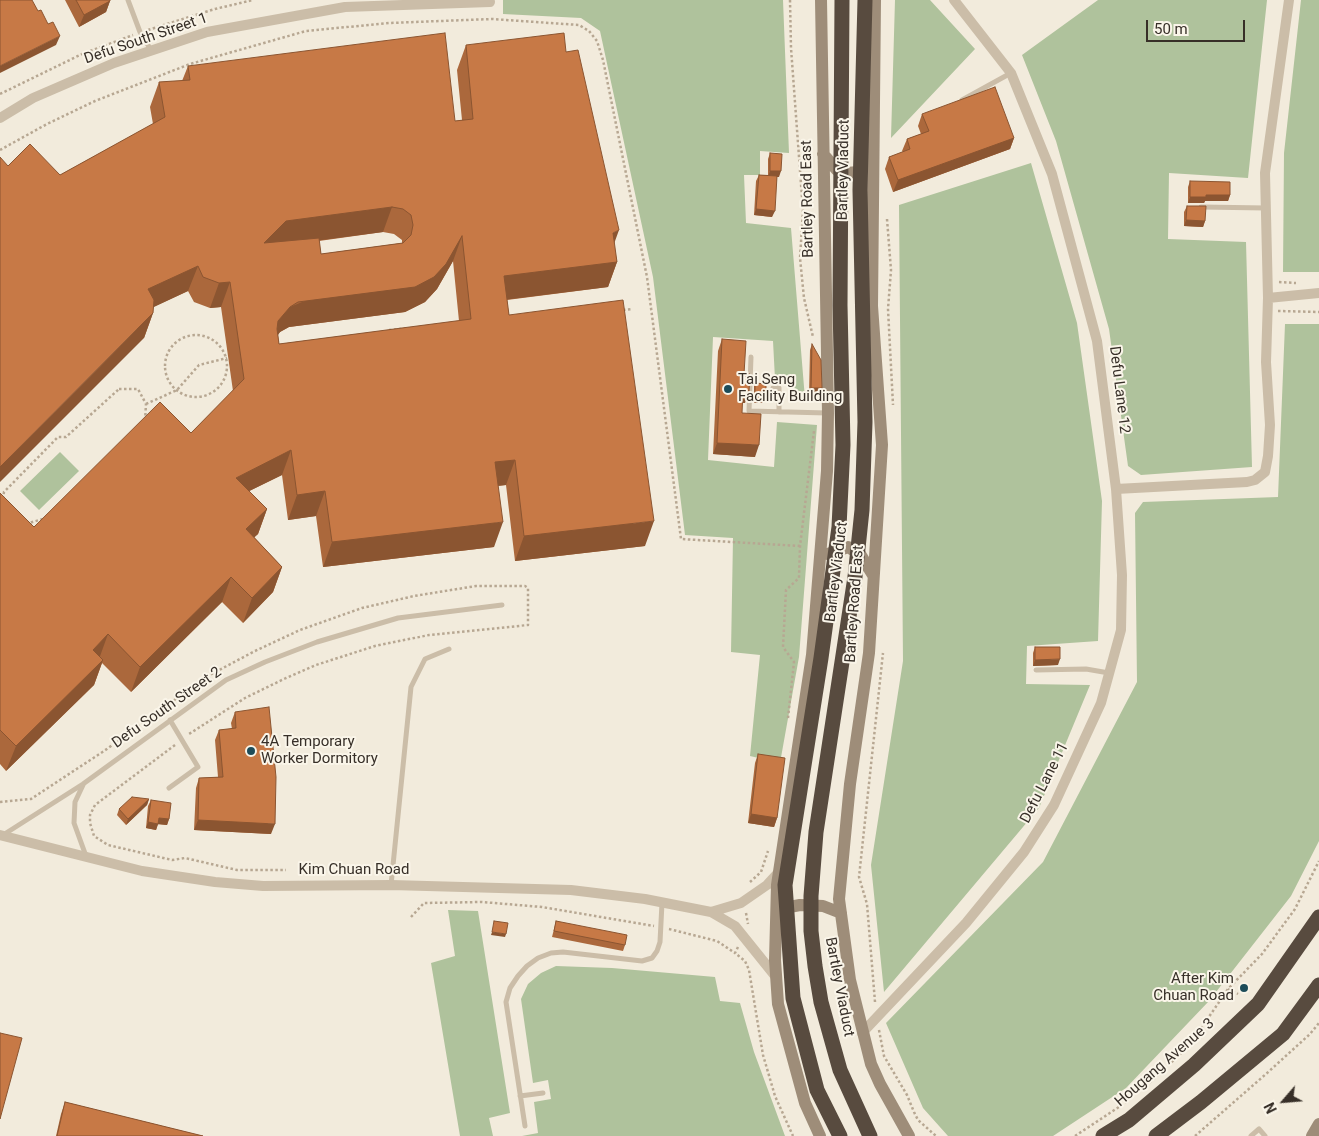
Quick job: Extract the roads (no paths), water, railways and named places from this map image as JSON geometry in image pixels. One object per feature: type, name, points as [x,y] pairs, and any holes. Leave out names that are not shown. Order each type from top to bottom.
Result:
[{"type":"highway","name":"Bartley Viaduct","points":[[840,1136],[817,1090],[793,998],[785,885],[821,658],[839,526],[843,445],[840,305],[842,0]]},
{"type":"highway","name":"Bartley Viaduct","points":[[865,0],[860,190],[865,422],[862,510],[854,587],[816,832],[811,931],[815,966],[829,1031],[840,1070],[870,1136]]},
{"type":"highway","name":"Hougang Avenue 3","points":[[1104,1136],[1128,1120],[1194,1065],[1258,1004],[1319,917]]},
{"type":"highway","points":[[1156,1136],[1201,1102],[1283,1034],[1319,985]]},
{"type":"main road","name":"Bartley Road East","points":[[820,1136],[805,1103],[778,1004],[775,960],[777,885],[812,655],[827,471],[828,413],[821,0]]},
{"type":"main road","name":"Bartley Road East","points":[[875,0],[872,306],[882,445],[869,653],[850,784],[840,899],[850,980],[870,1064],[909,1136]]},
{"type":"main road","points":[[824,154],[837,170],[847,173],[858,172],[873,161]]},
{"type":"main road","points":[[819,566],[830,552],[848,547],[860,554],[874,575]]},
{"type":"main road","points":[[777,909],[800,905],[823,906],[841,913]]},
{"type":"main road","points":[[1312,1136],[1319,1124]]},
{"type":"street","name":"Defu Lane 12","points":[[955,0],[1012,74],[1052,174],[1097,341],[1116,489]]},
{"type":"street","points":[[1116,489],[1247,482],[1254,480],[1265,472],[1270,426],[1266,362],[1268,282],[1265,173],[1288,0]]},
{"type":"street","name":"Defu South Street 1","points":[[0,118],[32,98],[114,63],[207,32],[345,7],[386,3],[490,2]]},
{"type":"street","points":[[1268,298],[1319,293]]},
{"type":"street","name":"Defu Lane 11","points":[[862,1033],[966,923],[1024,852],[1054,805],[1101,703],[1121,630],[1122,575],[1116,489]]},
{"type":"street","name":"Kim Chuan Road","points":[[1,835],[142,870],[215,882],[263,886],[390,885],[570,890],[711,912]]},
{"type":"street","points":[[711,912],[741,903],[767,885],[779,872]]},
{"type":"street","points":[[711,912],[734,926],[776,977]]},
{"type":"lane","points":[[128,0],[140,32],[151,50]]},
{"type":"lane","points":[[954,105],[1012,74]]},
{"type":"lane","points":[[1197,207],[1266,208]]},
{"type":"lane","points":[[751,357],[749,411],[828,413]]},
{"type":"lane","points":[[773,388],[779,388],[779,412]]},
{"type":"lane","name":"Defu South Street 2","points":[[1,835],[83,784],[226,680],[265,662],[317,642],[398,618],[502,605]]},
{"type":"lane","points":[[390,885],[411,687],[425,659],[449,648]]},
{"type":"lane","points":[[1036,670],[1086,669],[1109,673]]},
{"type":"lane","points":[[169,788],[198,767],[170,720]]},
{"type":"lane","points":[[83,784],[75,802],[74,823],[86,856]]},
{"type":"lane","points":[[525,1126],[506,1002],[510,988],[527,966],[538,958],[552,953],[562,952],[642,960],[652,958],[660,942],[662,903]]},
{"type":"lane","points":[[520,1096],[543,1093]]},
{"type":"lane","points":[[1251,1136],[1259,1129],[1265,1136]]},
{"type":"place","name":"Tai Seng Facility Building","points":[[728,389]]},
{"type":"place","name":"4A Temporary Worker Dormitory","points":[[251,751]]},
{"type":"place","name":"After Kim Chuan Road","points":[[1244,988]]}]
